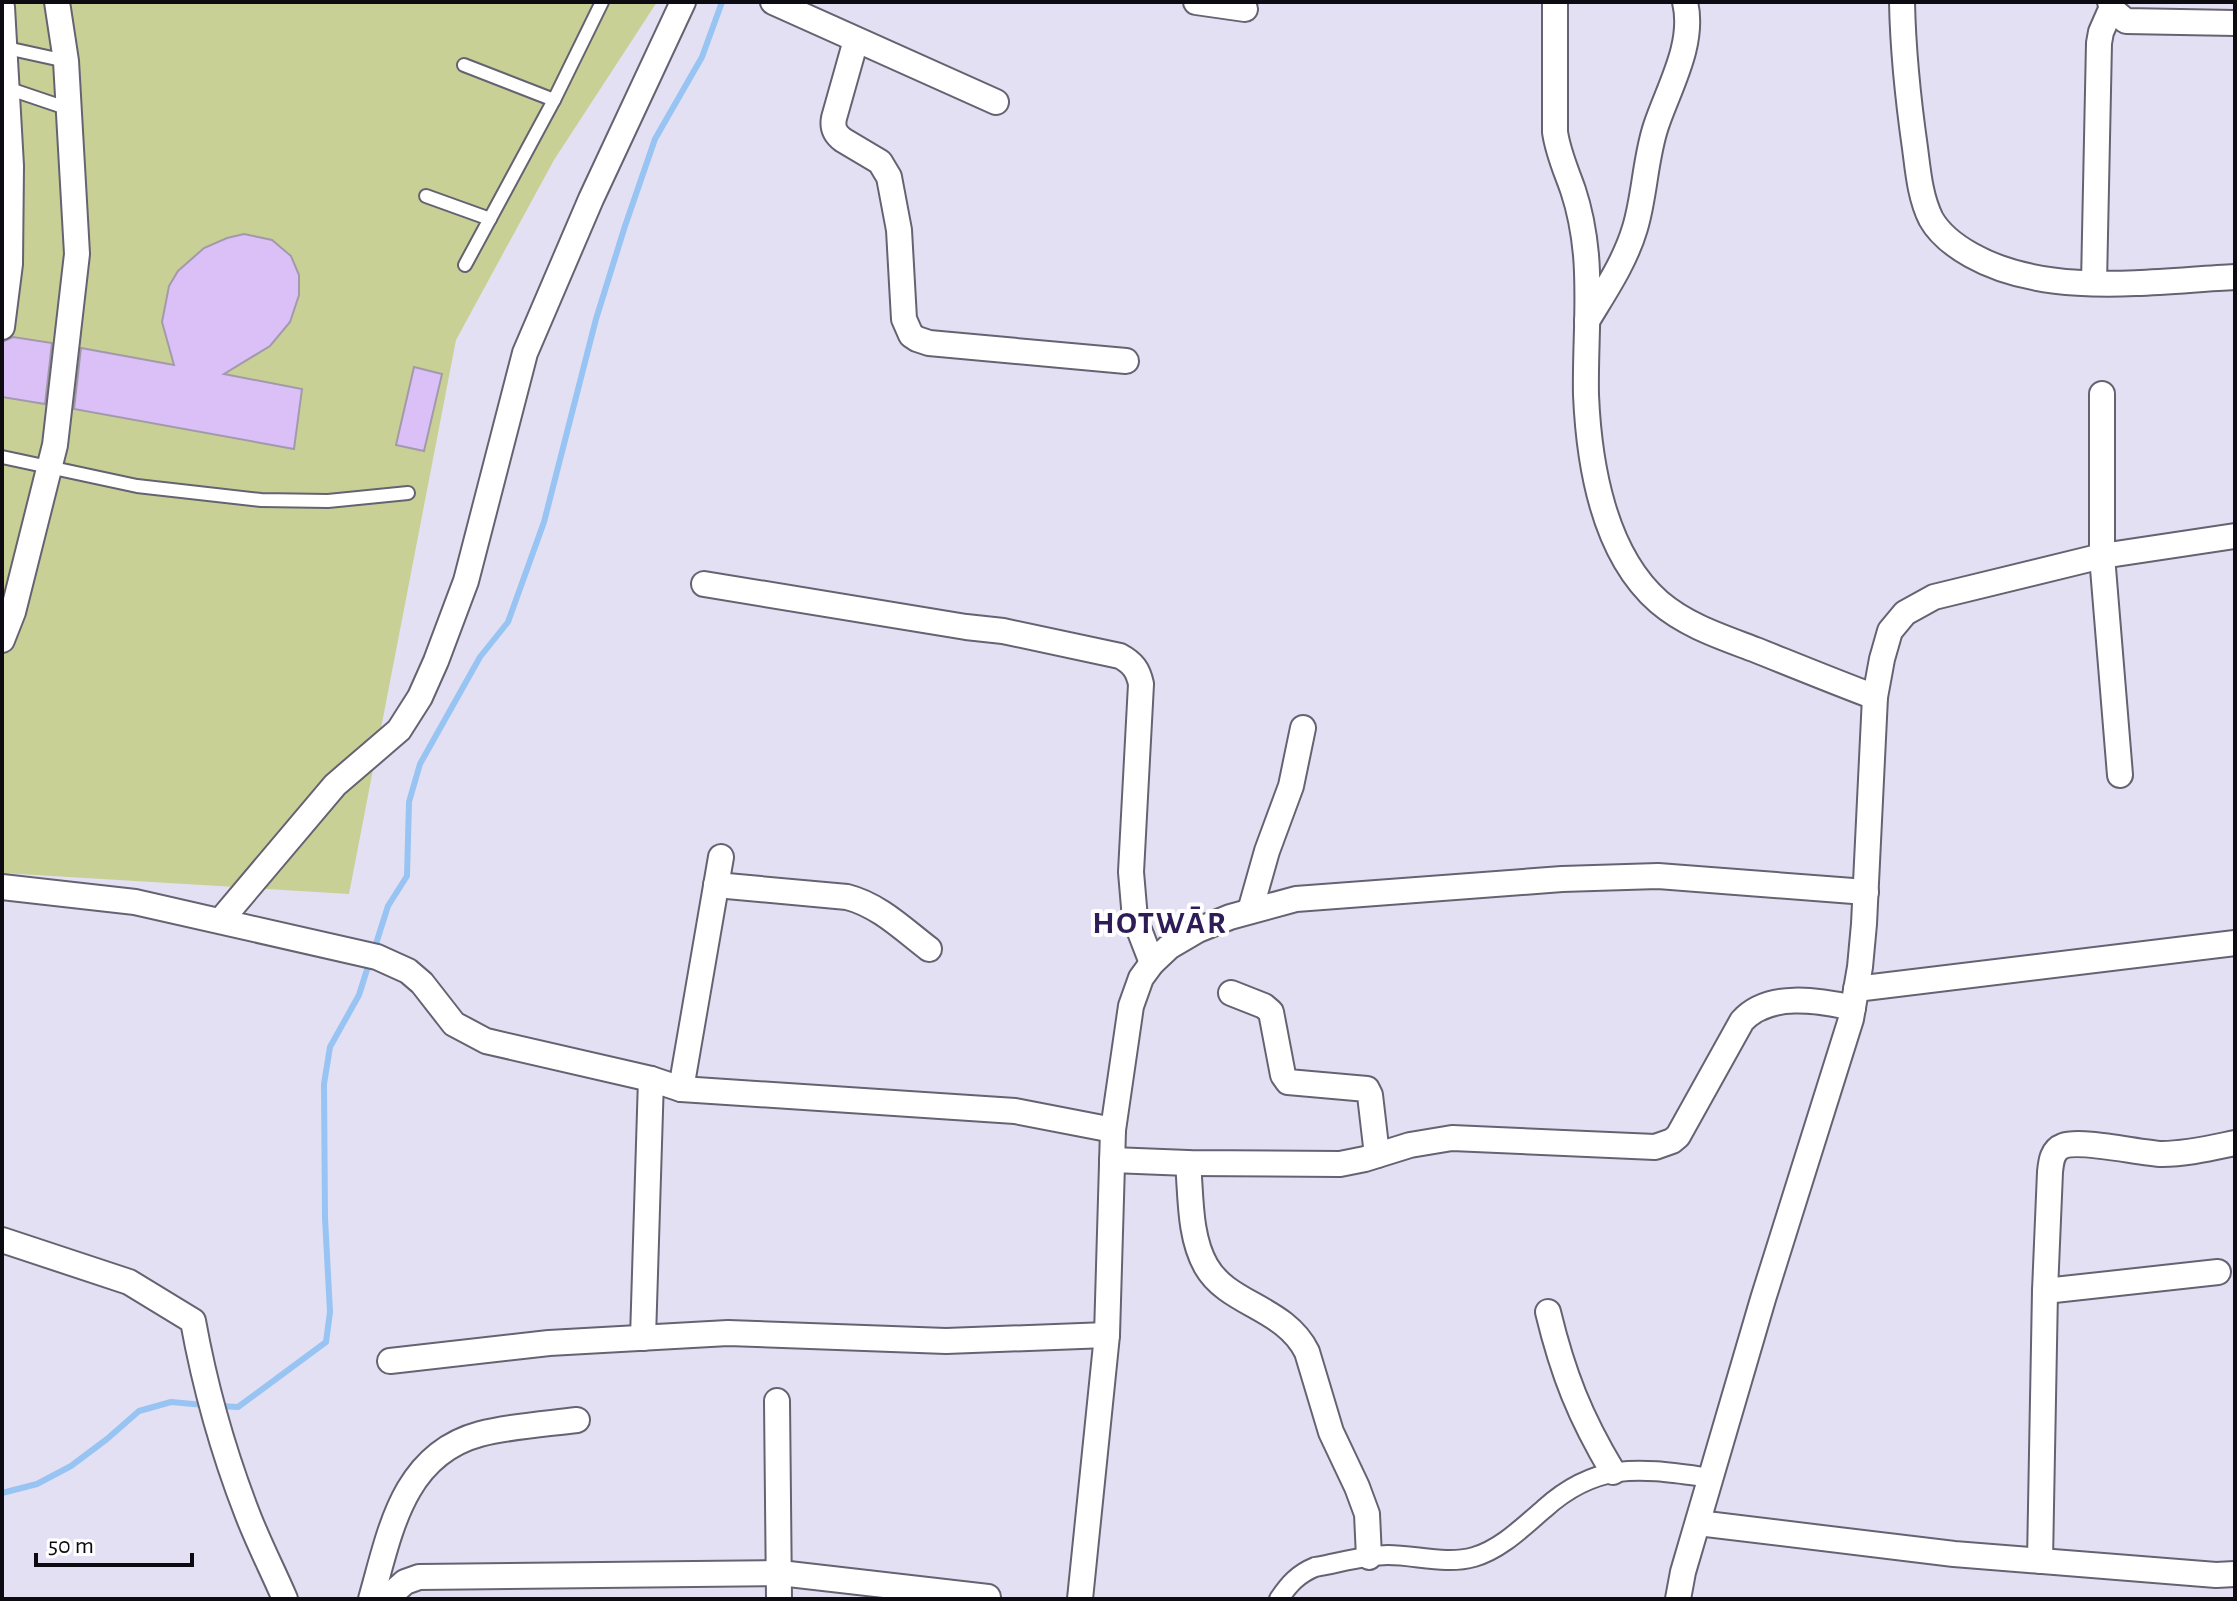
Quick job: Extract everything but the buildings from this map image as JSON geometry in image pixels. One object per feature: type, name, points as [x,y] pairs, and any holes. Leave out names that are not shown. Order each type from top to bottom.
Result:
[{"type":"street","points":[[2,640],[13,612],[55,445],[77,254],[66,61],[57,2]]},
{"type":"street","points":[[221,920],[335,785],[399,730],[420,697],[466,581],[525,353],[591,199],[683,2]]},
{"type":"street","points":[[773,2],[996,102]]},
{"type":"street","points":[[1196,2],[1245,9]]},
{"type":"street","points":[[1555,2],[1555,132],[1557,149],[1573,191],[1583,231],[1586,258],[1586,397],[1602,506],[1616,544],[1639,580],[1659,601],[1689,623],[1875,697]]},
{"type":"street","points":[[1586,323],[1621,264],[1635,231],[1655,128],[1686,36],[1685,2]]},
{"type":"street","points":[[1902,2],[1904,68],[1919,179],[1932,220],[1941,233],[1959,248],[1980,260],[2045,279],[2094,283],[2235,277]]},
{"type":"street","points":[[2094,283],[2099,55],[2101,32],[2111,5]]},
{"type":"street","points":[[2111,5],[2126,21],[2235,23]]},
{"type":"street","points":[[2,7],[4,87],[11,166],[10,264],[2,327]]},
{"type":"street","points":[[856,40],[834,127],[843,140],[880,162],[889,177],[899,230],[904,319],[911,335],[929,343],[1126,361]]},
{"type":"street","points":[[2102,394],[2102,556],[2120,775]]},
{"type":"street","points":[[1678,1599],[1683,1572],[1854,998],[1860,967],[1866,892],[1875,697],[1890,631],[1905,613],[1934,597],[2102,556],[2235,536]]},
{"type":"street","points":[[704,584],[1003,631],[1120,656],[1129,661],[1139,673],[1141,684],[1132,897],[1135,919],[1152,963]]},
{"type":"street","points":[[1250,911],[1267,851],[1291,786],[1303,728]]},
{"type":"street","points":[[681,1089],[721,857]]},
{"type":"street","points":[[1080,1599],[1107,1335],[1113,1130],[1131,1006],[1141,978],[1169,947],[1198,930],[1250,911],[1296,899],[1562,879],[1658,876],[1866,892]]},
{"type":"street","points":[[716,885],[860,900],[929,949]]},
{"type":"street","points":[[2,887],[135,902],[368,955],[408,971],[422,983],[454,1024],[486,1041],[651,1079],[681,1089],[1015,1111],[1113,1130]]},
{"type":"street","points":[[1112,1160],[1340,1164],[1410,1145],[1452,1138],[1655,1147],[1678,1136],[1742,1021],[1753,1010],[1768,1005],[1854,998],[2235,943]]},
{"type":"street","points":[[1231,993],[1264,1006],[1271,1012],[1283,1075],[1288,1082],[1367,1089],[1377,1155]]},
{"type":"street","points":[[643,1338],[651,1079]]},
{"type":"street","points":[[2040,1561],[2045,1291],[2051,1161],[2062,1146],[2077,1144],[2164,1154],[2235,1143]]},
{"type":"street","points":[[1188,1163],[1194,1229],[1204,1263],[1225,1288],[1289,1328],[1307,1352],[1331,1432],[1367,1514],[1369,1557]]},
{"type":"street","points":[[2,1240],[129,1282],[193,1321],[204,1380],[223,1441],[248,1515],[285,1599]]},
{"type":"street","points":[[2045,1291],[2218,1272]]},
{"type":"street","points":[[1548,1312],[1571,1390],[1593,1439],[1613,1472]]},
{"type":"street","points":[[390,1361],[549,1343],[728,1333],[946,1341],[1107,1335]]},
{"type":"street","points":[[777,1401],[779,1599]]},
{"type":"street","points":[[371,1599],[401,1503],[419,1473],[433,1458],[452,1445],[477,1435],[577,1420]]},
{"type":"street","points":[[1279,1599],[1293,1580],[1305,1571],[1369,1557],[1387,1555],[1455,1560],[1473,1557],[1494,1549],[1576,1484],[1613,1472],[1647,1469],[1712,1478]]},
{"type":"street","points":[[1698,1523],[2223,1583]]},
{"type":"street","points":[[386,1599],[405,1582],[419,1577],[780,1573],[988,1597]]},
{"type":"lane","points":[[465,265],[554,100],[602,2]]},
{"type":"lane","points":[[3,47],[66,61]]},
{"type":"lane","points":[[464,65],[554,100]]},
{"type":"lane","points":[[4,87],[69,109]]},
{"type":"lane","points":[[426,196],[490,219]]},
{"type":"lane","points":[[2,457],[137,486],[261,500],[328,501],[408,493]]},
{"type":"green space","points":[[2,2],[657,2],[554,160],[456,340],[349,894],[2,873]]},
{"type":"waterway","points":[[374,950],[388,906],[407,876],[409,802],[420,764],[480,657],[508,622],[544,522],[596,319],[655,139],[702,57],[722,2]]},
{"type":"waterway","points":[[219,1406],[238,1407],[326,1342],[330,1312],[325,1218],[324,1084],[330,1047],[359,995],[370,960]]},
{"type":"waterway","points":[[2,1493],[37,1484],[71,1466],[139,1411],[171,1402],[204,1405]]},
{"type":"district","name":"HOTWĀR","points":[[1160,923]]}]
